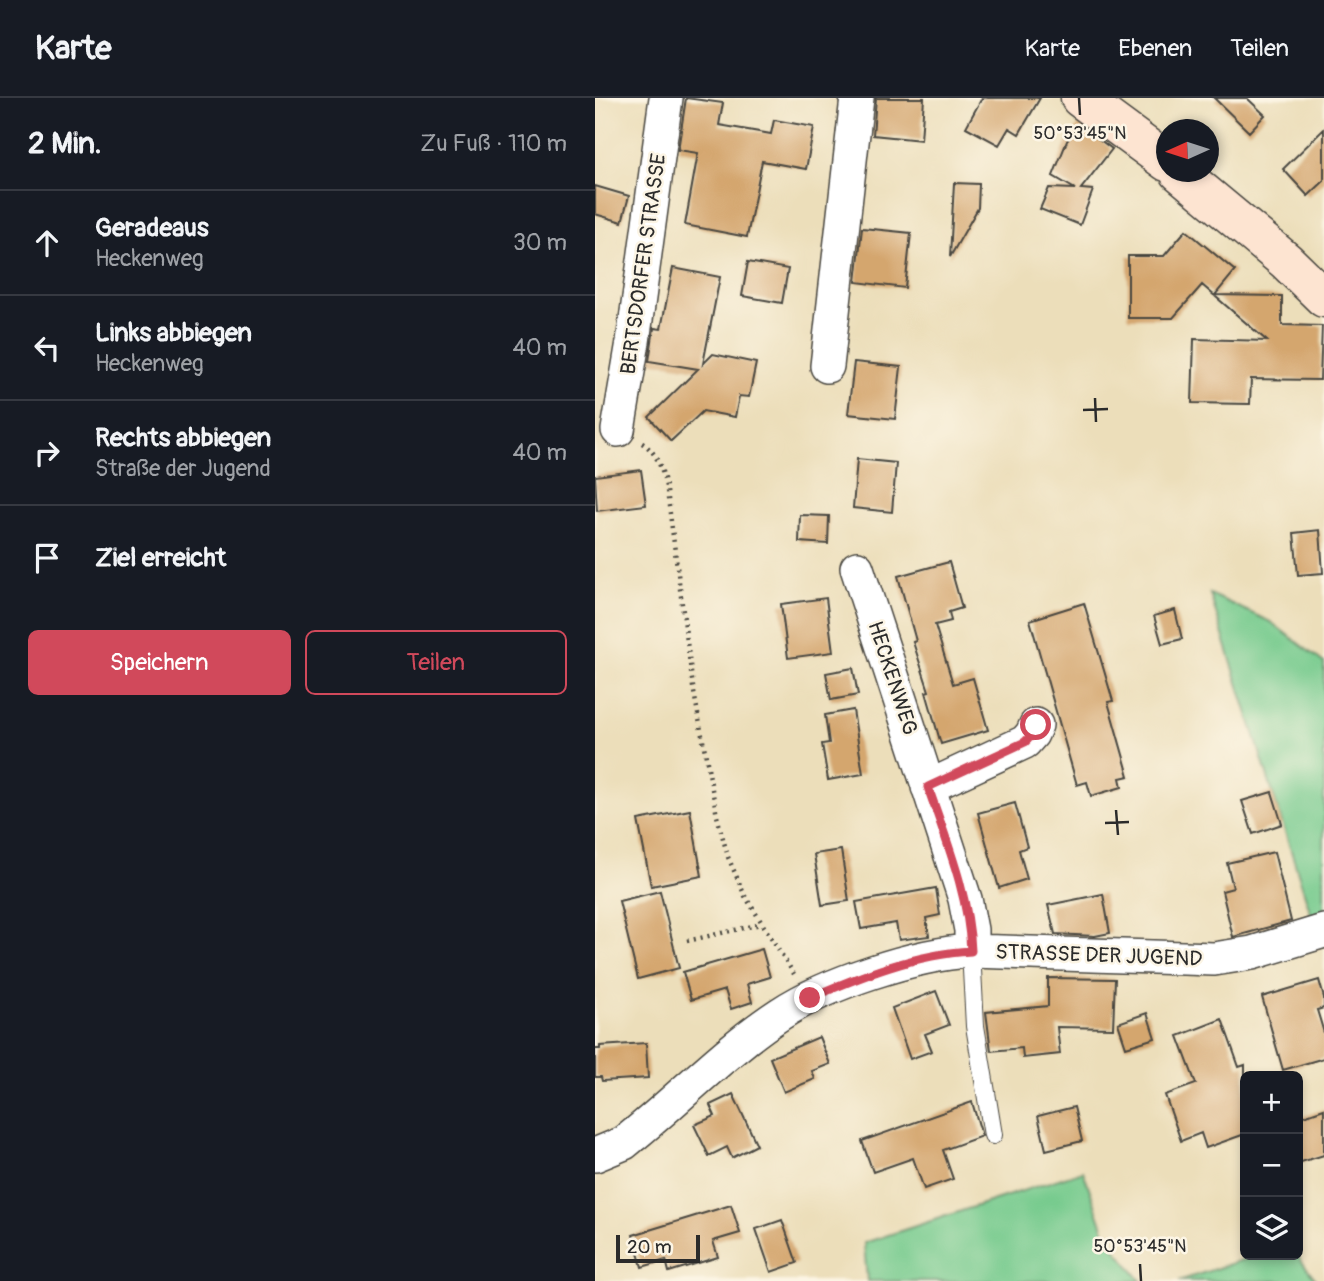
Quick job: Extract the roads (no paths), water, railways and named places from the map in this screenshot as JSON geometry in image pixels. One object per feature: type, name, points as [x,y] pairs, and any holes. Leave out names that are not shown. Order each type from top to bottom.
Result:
[{"type":"main road","points":[[1080,98],[1156,154]]},
{"type":"main road","points":[[1191,182],[1286,261],[1324,298]]},
{"type":"street","name":"BERTSDORFER STRASSE","points":[[618,430],[633,342],[666,98]]},
{"type":"street","points":[[827,366],[856,98]]},
{"type":"street","name":"HECKENWEG","points":[[857,568],[965,899],[971,930],[971,951]]},
{"type":"street","points":[[928,787],[1025,742],[1033,734],[1036,725]]},
{"type":"street","name":"STRASSE DER JUGEND","points":[[595,1155],[624,1143],[781,1014],[810,998],[879,971],[944,954],[971,951],[1214,959],[1252,953],[1324,931]]},
{"type":"lane","points":[[971,951],[975,1026],[993,1135]]}]
